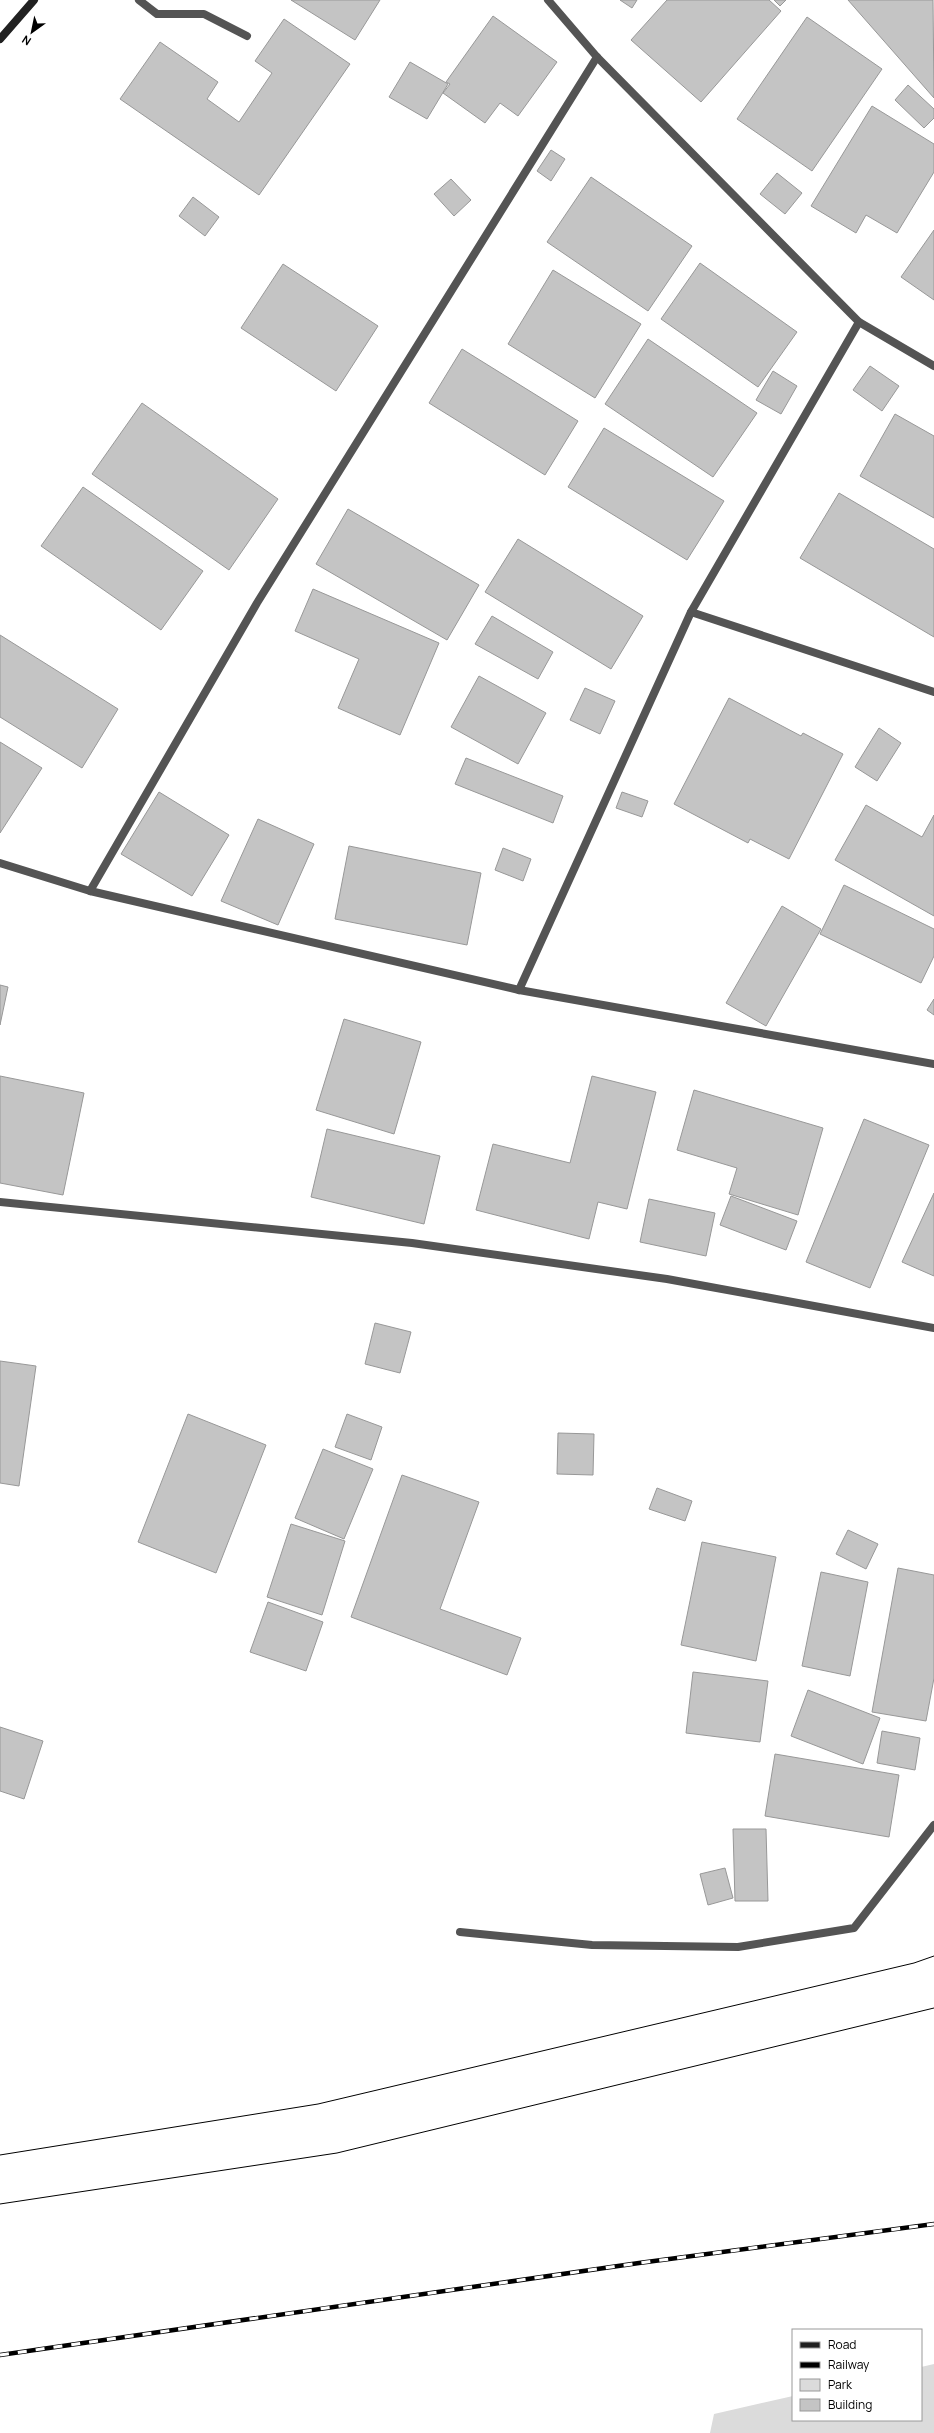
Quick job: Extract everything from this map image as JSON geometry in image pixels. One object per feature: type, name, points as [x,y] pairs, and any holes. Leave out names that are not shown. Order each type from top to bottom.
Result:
[{"type":"main road","points":[[0,39],[34,0]]},
{"type":"street","points":[[139,0],[157,14],[204,14],[247,36]]},
{"type":"street","points":[[548,0],[597,57],[859,322],[934,366]]},
{"type":"street","points":[[90,891],[257,603],[597,57]]},
{"type":"street","points":[[520,990],[691,612],[859,322]]},
{"type":"street","points":[[691,612],[934,692]]},
{"type":"street","points":[[0,863],[90,891],[520,990],[934,1064]]},
{"type":"street","points":[[0,1202],[412,1243],[667,1279],[934,1328]]},
{"type":"street","points":[[460,1932],[592,1945],[738,1947],[854,1928],[934,1825]]},
{"type":"green space","points":[[934,2364],[934,2433],[710,2433],[714,2414],[792,2396],[792,2421],[922,2421],[922,2367]]},
{"type":"building","points":[[291,0],[380,0],[355,40]]},
{"type":"building","points":[[620,0],[637,0],[632,8]]},
{"type":"building","points":[[667,0],[769,0],[781,11],[701,102],[631,40]]},
{"type":"building","points":[[774,0],[786,0],[780,6]]},
{"type":"building","points":[[848,0],[933,0],[934,98]]},
{"type":"building","points":[[493,16],[557,62],[518,116],[500,103],[485,123],[443,93],[450,84],[446,82]]},
{"type":"building","points":[[807,17],[882,69],[812,171],[737,119]]},
{"type":"building","points":[[284,19],[350,64],[259,195],[120,99],[160,42],[218,82],[207,99],[239,122],[272,73],[255,61]]},
{"type":"building","points":[[410,62],[448,84],[427,119],[389,97]]},
{"type":"building","points":[[908,85],[934,109],[934,118],[924,128],[895,100]]},
{"type":"building","points":[[872,106],[934,144],[934,172],[897,233],[866,215],[856,233],[811,206]]},
{"type":"building","points":[[551,150],[565,159],[551,181],[537,171]]},
{"type":"building","points":[[777,173],[802,193],[785,214],[760,194]]},
{"type":"building","points":[[591,177],[692,246],[648,311],[547,242]]},
{"type":"building","points":[[451,179],[471,200],[454,216],[434,194]]},
{"type":"building","points":[[193,197],[219,217],[205,236],[179,216]]},
{"type":"building","points":[[934,230],[934,300],[901,277]]},
{"type":"building","points":[[700,263],[797,332],[758,387],[661,319]]},
{"type":"building","points":[[283,264],[378,326],[336,391],[241,328]]},
{"type":"building","points":[[553,270],[641,324],[595,398],[508,344]]},
{"type":"building","points":[[648,339],[757,413],[713,477],[605,404]]},
{"type":"building","points":[[462,349],[578,421],[545,475],[429,403]]},
{"type":"building","points":[[870,366],[899,386],[882,411],[853,390]]},
{"type":"building","points":[[773,371],[797,386],[781,414],[756,400]]},
{"type":"building","points":[[142,403],[278,499],[229,570],[92,474]]},
{"type":"building","points":[[895,414],[934,436],[934,518],[860,476]]},
{"type":"building","points":[[604,428],[724,501],[687,560],[568,487]]},
{"type":"building","points":[[83,487],[203,571],[161,630],[41,546]]},
{"type":"building","points":[[839,493],[934,549],[934,637],[800,558]]},
{"type":"building","points":[[348,509],[479,585],[447,640],[316,564]]},
{"type":"building","points":[[518,539],[643,616],[611,669],[485,592]]},
{"type":"building","points":[[313,589],[439,643],[400,735],[338,708],[359,659],[295,631]]},
{"type":"building","points":[[492,616],[553,652],[538,679],[475,644]]},
{"type":"building","points":[[0,635],[118,709],[82,768],[0,717]]},
{"type":"building","points":[[479,676],[546,713],[518,764],[451,727]]},
{"type":"building","points":[[585,688],[615,701],[600,734],[570,720]]},
{"type":"building","points":[[729,698],[801,736],[803,733],[843,754],[789,859],[750,839],[748,843],[674,804]]},
{"type":"building","points":[[879,728],[901,743],[877,781],[855,767]]},
{"type":"building","points":[[0,742],[42,768],[0,833]]},
{"type":"building","points":[[466,758],[563,796],[553,823],[455,784]]},
{"type":"building","points":[[159,792],[229,835],[192,896],[121,854]]},
{"type":"building","points":[[622,792],[648,801],[642,817],[616,808]]},
{"type":"building","points":[[866,805],[922,837],[934,815],[934,916],[835,860]]},
{"type":"building","points":[[258,819],[314,844],[278,925],[221,901]]},
{"type":"building","points":[[349,846],[481,873],[467,945],[335,919]]},
{"type":"building","points":[[503,848],[531,859],[523,881],[495,870]]},
{"type":"building","points":[[844,885],[934,929],[934,956],[921,983],[820,934]]},
{"type":"building","points":[[782,906],[821,929],[766,1026],[726,1003]]},
{"type":"building","points":[[0,985],[8,987],[0,1025]]},
{"type":"building","points":[[934,999],[934,1015],[927,1010]]},
{"type":"building","points":[[344,1019],[421,1042],[394,1134],[316,1110]]},
{"type":"building","points":[[0,1076],[84,1093],[63,1195],[0,1183]]},
{"type":"building","points":[[592,1076],[656,1092],[627,1209],[598,1202],[589,1239],[476,1210],[493,1144],[570,1163]]},
{"type":"building","points":[[694,1090],[823,1128],[798,1215],[729,1194],[737,1168],[677,1150]]},
{"type":"building","points":[[864,1119],[929,1145],[870,1288],[806,1262]]},
{"type":"building","points":[[327,1129],[440,1156],[424,1224],[311,1197]]},
{"type":"building","points":[[934,1193],[934,1276],[902,1262]]},
{"type":"building","points":[[731,1196],[797,1221],[786,1250],[720,1225]]},
{"type":"building","points":[[649,1199],[715,1213],[706,1256],[640,1242]]},
{"type":"building","points":[[375,1323],[411,1332],[400,1373],[365,1364]]},
{"type":"building","points":[[0,1361],[36,1366],[19,1486],[0,1483]]},
{"type":"building","points":[[188,1414],[266,1445],[216,1573],[138,1542]]},
{"type":"building","points":[[347,1414],[382,1427],[371,1460],[335,1447]]},
{"type":"building","points":[[558,1433],[594,1434],[593,1475],[557,1474]]},
{"type":"building","points":[[323,1449],[373,1469],[344,1539],[295,1518]]},
{"type":"building","points":[[402,1475],[479,1502],[440,1609],[521,1638],[507,1675],[351,1617]]},
{"type":"building","points":[[657,1488],[692,1501],[685,1521],[649,1509]]},
{"type":"building","points":[[291,1524],[345,1541],[322,1615],[267,1597]]},
{"type":"building","points":[[848,1530],[878,1544],[866,1569],[836,1554]]},
{"type":"building","points":[[702,1542],[776,1557],[756,1661],[681,1645]]},
{"type":"building","points":[[898,1568],[934,1575],[934,1678],[926,1721],[872,1712]]},
{"type":"building","points":[[821,1572],[868,1582],[850,1676],[802,1666]]},
{"type":"building","points":[[268,1602],[323,1622],[306,1671],[250,1652]]},
{"type":"building","points":[[693,1672],[768,1681],[760,1742],[686,1733]]},
{"type":"building","points":[[808,1690],[880,1718],[863,1764],[791,1736]]},
{"type":"building","points":[[0,1727],[43,1741],[24,1799],[0,1791]]},
{"type":"building","points":[[882,1731],[920,1738],[915,1770],[877,1763]]},
{"type":"building","points":[[775,1754],[899,1775],[889,1837],[765,1816]]},
{"type":"building","points":[[733,1829],[766,1829],[768,1901],[735,1901]]},
{"type":"building","points":[[725,1868],[733,1898],[708,1905],[700,1874]]},
{"type":"tram line","points":[[0,2155],[318,2104],[914,1963],[934,1956]]},
{"type":"tram line","points":[[0,2204],[337,2153],[934,2008]]},
{"type":"railway","points":[[0,2355],[639,2263],[934,2224]]}]
